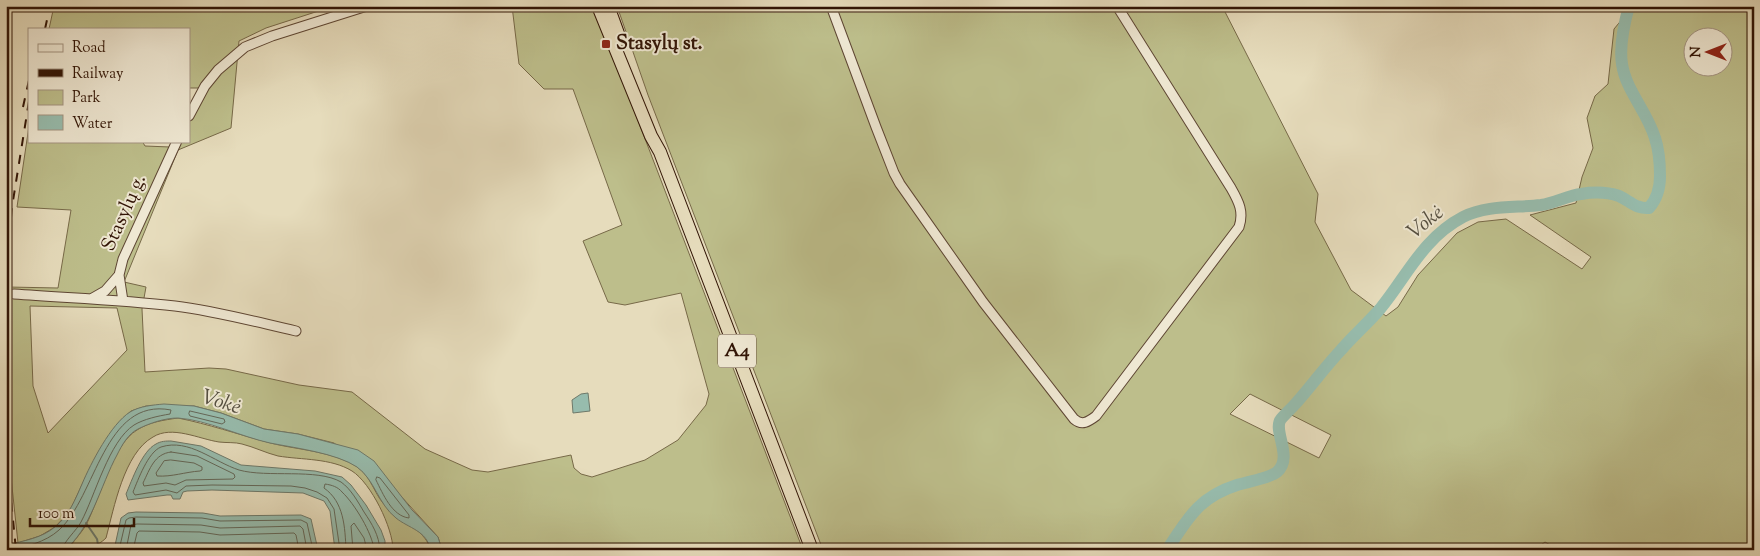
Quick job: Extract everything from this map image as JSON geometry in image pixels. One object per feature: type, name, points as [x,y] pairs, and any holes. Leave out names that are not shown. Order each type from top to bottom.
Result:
[{"type":"highway","name":"A4","points":[[598,6],[651,136],[660,152]]},
{"type":"highway","name":"A4","points":[[608,6],[656,134],[660,152],[812,550]]},
{"type":"street","points":[[190,114],[205,86],[218,70],[245,47],[272,36],[367,6]]},
{"type":"street","points":[[831,6],[876,127],[900,184],[983,302],[1074,419],[1082,423],[1096,416],[1240,227],[1242,218],[1240,204],[1231,188],[1118,6]]},
{"type":"street","name":"Stasylų g.","points":[[123,301],[119,275],[123,259],[177,142]]},
{"type":"street","points":[[91,299],[105,291],[119,275]]},
{"type":"street","points":[[14,294],[177,306],[296,331]]},
{"type":"green space","points":[[54,6],[334,6],[266,28],[239,41],[231,128],[178,150],[124,282],[146,287],[142,309],[145,372],[209,368],[226,369],[299,385],[352,392],[425,449],[472,470],[488,472],[571,455],[574,468],[581,474],[592,477],[645,460],[678,440],[706,405],[709,394],[681,293],[625,305],[608,302],[583,241],[622,225],[573,89],[544,89],[519,64],[512,6],[594,6],[803,550],[442,550],[438,537],[399,494],[334,443],[298,434],[264,429],[221,413],[194,406],[146,406],[131,411],[118,423],[104,445],[87,474],[70,511],[55,527],[40,536],[18,543],[8,449],[6,397],[8,287],[58,288],[71,210],[17,207],[28,133],[28,142],[143,142],[145,146],[170,147],[172,142],[190,142],[190,108],[199,88],[190,88],[190,28],[49,28]],"holes":[[[30,306],[117,308],[127,350],[48,433],[33,386]]]},
{"type":"green space","points":[[617,6],[1222,6],[1318,194],[1315,222],[1351,290],[1386,316],[1398,307],[1418,275],[1457,233],[1478,222],[1506,219],[1582,269],[1591,257],[1530,215],[1576,203],[1582,177],[1593,148],[1587,118],[1595,96],[1608,84],[1614,29],[1633,6],[1754,6],[1754,550],[1559,550],[1545,542],[1534,550],[823,550],[648,95]],"holes":[[[1250,394],[1331,435],[1319,458],[1230,414]]]},
{"type":"green space","points":[[178,418],[278,445],[323,453],[356,466],[370,481],[383,503],[425,538],[430,550],[393,550],[385,518],[373,495],[359,477],[344,467],[326,462],[278,456],[239,443],[219,442],[169,432],[153,437],[143,445],[127,468],[106,538],[98,544],[90,546],[72,544],[86,525],[113,460],[128,437],[146,425]]},
{"type":"water","points":[[588,393],[590,411],[573,413],[572,400],[581,394]]},
{"type":"water","points":[[164,404],[194,406],[221,413],[264,429],[298,434],[358,450],[374,461],[412,510],[438,537],[442,550],[430,550],[426,538],[396,518],[385,506],[363,472],[348,462],[303,449],[270,443],[201,422],[173,418],[147,425],[134,431],[128,437],[111,467],[88,520],[73,542],[64,550],[6,550],[6,545],[39,536],[61,522],[71,507],[102,445],[123,418],[138,408]]},
{"type":"water","points":[[171,441],[201,446],[241,465],[315,471],[342,477],[351,485],[366,505],[381,530],[385,541],[385,550],[335,550],[330,511],[324,501],[303,493],[187,491],[183,492],[180,499],[173,499],[171,495],[167,495],[128,500],[126,494],[146,453],[158,443]]},
{"type":"water","points":[[128,513],[203,513],[220,516],[301,515],[311,519],[318,550],[114,550],[121,518]]},
{"type":"waterway","name":"Vokė","points":[[1167,550],[1181,528],[1204,502],[1224,490],[1264,478],[1277,472],[1282,466],[1284,459],[1279,430],[1281,419],[1335,356],[1380,309],[1426,247],[1449,226],[1463,217],[1482,210],[1541,205],[1590,193],[1605,193],[1619,196],[1637,206],[1649,208],[1659,189],[1659,157],[1651,128],[1632,92],[1622,64],[1622,42],[1629,6]]},
{"type":"waterway","points":[[86,523],[97,539],[99,550]]},
{"type":"railway","points":[[45,28],[50,6]]},
{"type":"railway","points":[[23,107],[28,84]]},
{"type":"railway","points":[[6,271],[12,207],[28,107]]},
{"type":"railway","points":[[6,449],[16,550]]},
{"type":"place","name":"Stasylų st.","points":[[606,44]]}]
